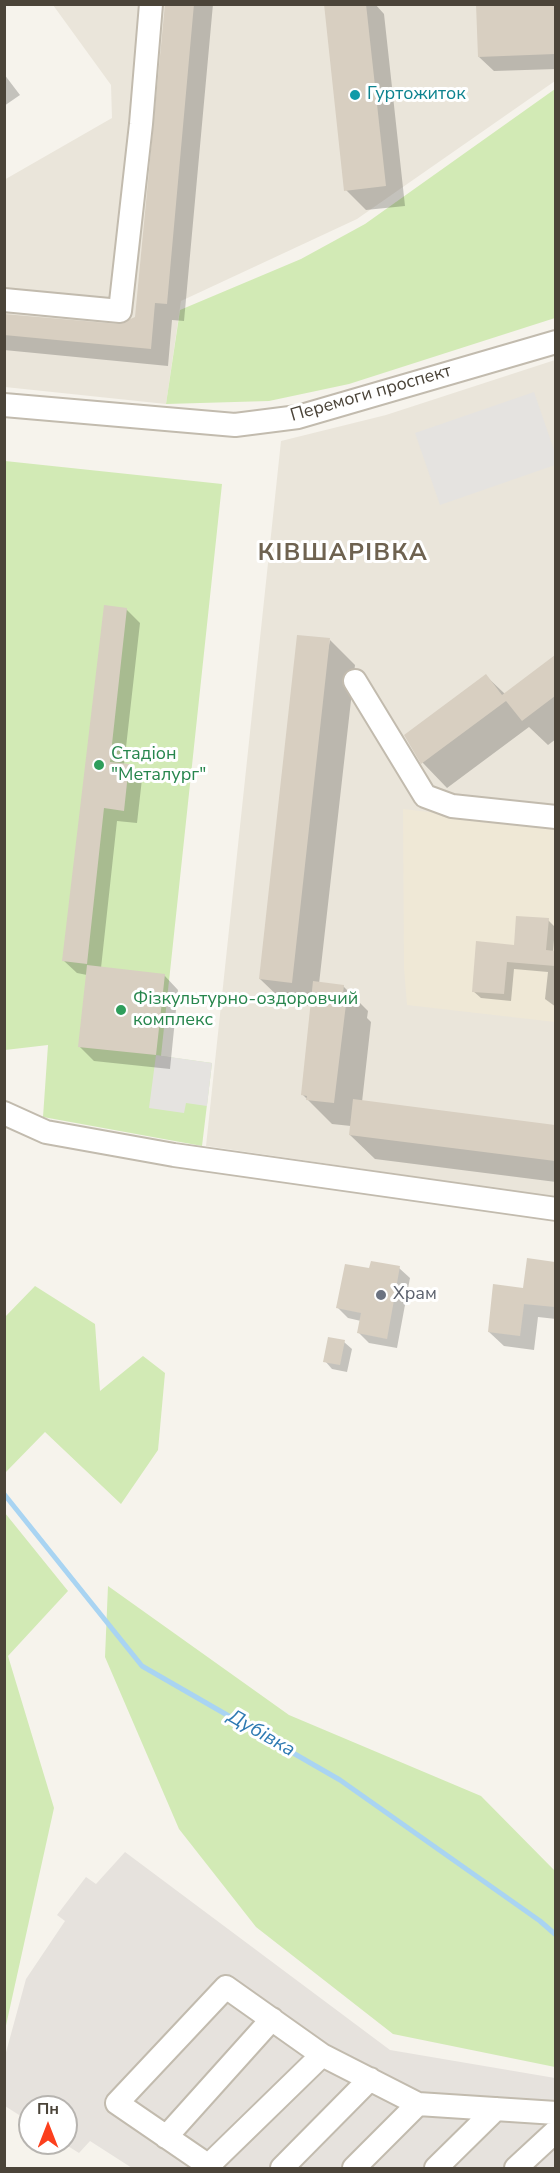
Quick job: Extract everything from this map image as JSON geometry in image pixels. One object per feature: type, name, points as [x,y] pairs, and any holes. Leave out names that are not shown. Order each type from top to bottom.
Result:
[{"type":"street","points":[[4,300],[120,311],[141,124],[151,4]]},
{"type":"street","name":"Перемоги проспект","points":[[4,405],[235,425],[298,417],[555,342]]},
{"type":"street","points":[[355,681],[424,796],[453,806],[555,817]]},
{"type":"street","points":[[4,1113],[46,1132],[174,1155],[555,1209]]},
{"type":"street","points":[[322,2055],[210,2167],[117,2103],[226,1986],[322,2055],[418,2104],[555,2113]]},
{"type":"street","points":[[166,2137],[273,2019]]},
{"type":"street","points":[[282,2169],[370,2079]]},
{"type":"street","points":[[354,2169],[418,2104]]},
{"type":"street","points":[[436,2169],[496,2109]]},
{"type":"street","points":[[516,2169],[555,2131]]},
{"type":"shaded area","points":[[53,5],[555,5],[555,81],[357,219],[181,301],[166,404],[5,387],[4,180],[112,118],[111,85]]},
{"type":"shaded area","points":[[555,360],[555,1197],[206,1146],[281,441],[386,415]]},
{"type":"shaded area","points":[[534,392],[555,453],[555,465],[440,505],[415,433]]},
{"type":"shaded area","points":[[403,809],[555,827],[555,1022],[407,1005],[404,968]]},
{"type":"shaded area","points":[[156,1055],[212,1063],[207,1106],[186,1103],[184,1113],[149,1108]]},
{"type":"shaded area","points":[[125,1852],[390,2050],[555,2078],[555,2168],[132,2168],[90,2141],[79,2153],[78,2095],[18,2095],[18,2114],[5,2106],[5,2056],[26,1979],[65,1921],[57,1915],[86,1877],[96,1884]]},
{"type":"green space","points":[[555,89],[555,318],[349,384],[269,401],[166,404],[180,310],[301,259],[365,224]]},
{"type":"green space","name":"Стадіон \"Металург\"","points":[[5,461],[222,484],[161,1056],[212,1063],[202,1146],[43,1117],[48,1045],[5,1050]]},
{"type":"green space","points":[[35,1286],[95,1324],[100,1391],[143,1356],[165,1373],[158,1450],[121,1504],[45,1432],[5,1473],[5,1317]]},
{"type":"green space","points":[[5,1513],[68,1591],[8,1656],[54,1808],[5,2030]]},
{"type":"green space","points":[[108,1586],[289,1715],[481,1796],[555,1871],[555,2067],[393,2034],[256,1927],[179,1829],[105,1657]]},
{"type":"building","points":[[165,4],[194,4],[167,304],[155,303],[151,349],[4,335],[4,314],[119,324],[135,317]]},
{"type":"building","name":"Гуртожиток","points":[[324,4],[366,4],[386,186],[344,191]]},
{"type":"building","points":[[476,4],[555,4],[555,54],[478,57]]},
{"type":"building","points":[[104,605],[127,608],[110,762],[129,764],[124,811],[104,808],[87,964],[62,961]]},
{"type":"building","points":[[297,635],[330,638],[292,983],[259,979]]},
{"type":"building","points":[[555,655],[555,696],[522,721],[506,701],[421,764],[404,735],[486,674],[502,695]]},
{"type":"building","points":[[516,916],[549,918],[546,950],[555,951],[555,966],[507,962],[504,994],[472,992],[476,941],[514,945]]},
{"type":"building","name":"Фізкультурно-оздоровчий комплекс","points":[[87,965],[165,974],[156,1055],[78,1047]]},
{"type":"building","points":[[313,981],[344,985],[343,995],[347,996],[334,1103],[306,1100],[307,1096],[301,1095]]},
{"type":"building","points":[[353,1099],[555,1125],[555,1161],[349,1135]]},
{"type":"building","points":[[527,1258],[555,1262],[555,1307],[524,1304],[520,1336],[488,1332],[493,1284],[523,1288]]},
{"type":"building","points":[[371,1261],[400,1266],[387,1339],[357,1333],[361,1313],[336,1308],[345,1264],[369,1268]]},
{"type":"building","points":[[328,1337],[345,1340],[340,1365],[323,1362]]},
{"type":"waterway","name":"Дубівка","points":[[4,1494],[142,1666],[340,1780],[540,1921],[556,1935]]},
{"type":"place","name":"Гуртожиток","points":[[355,95]]},
{"type":"place","name":"Стадіон \"Металург\"","points":[[99,765]]},
{"type":"place","name":"Фізкультурно-оздоровчий комплекс","points":[[121,1010]]},
{"type":"place","name":"Храм","points":[[381,1295]]},
{"type":"district","name":"КІВШАРІВКА","points":[[343,554]]}]
